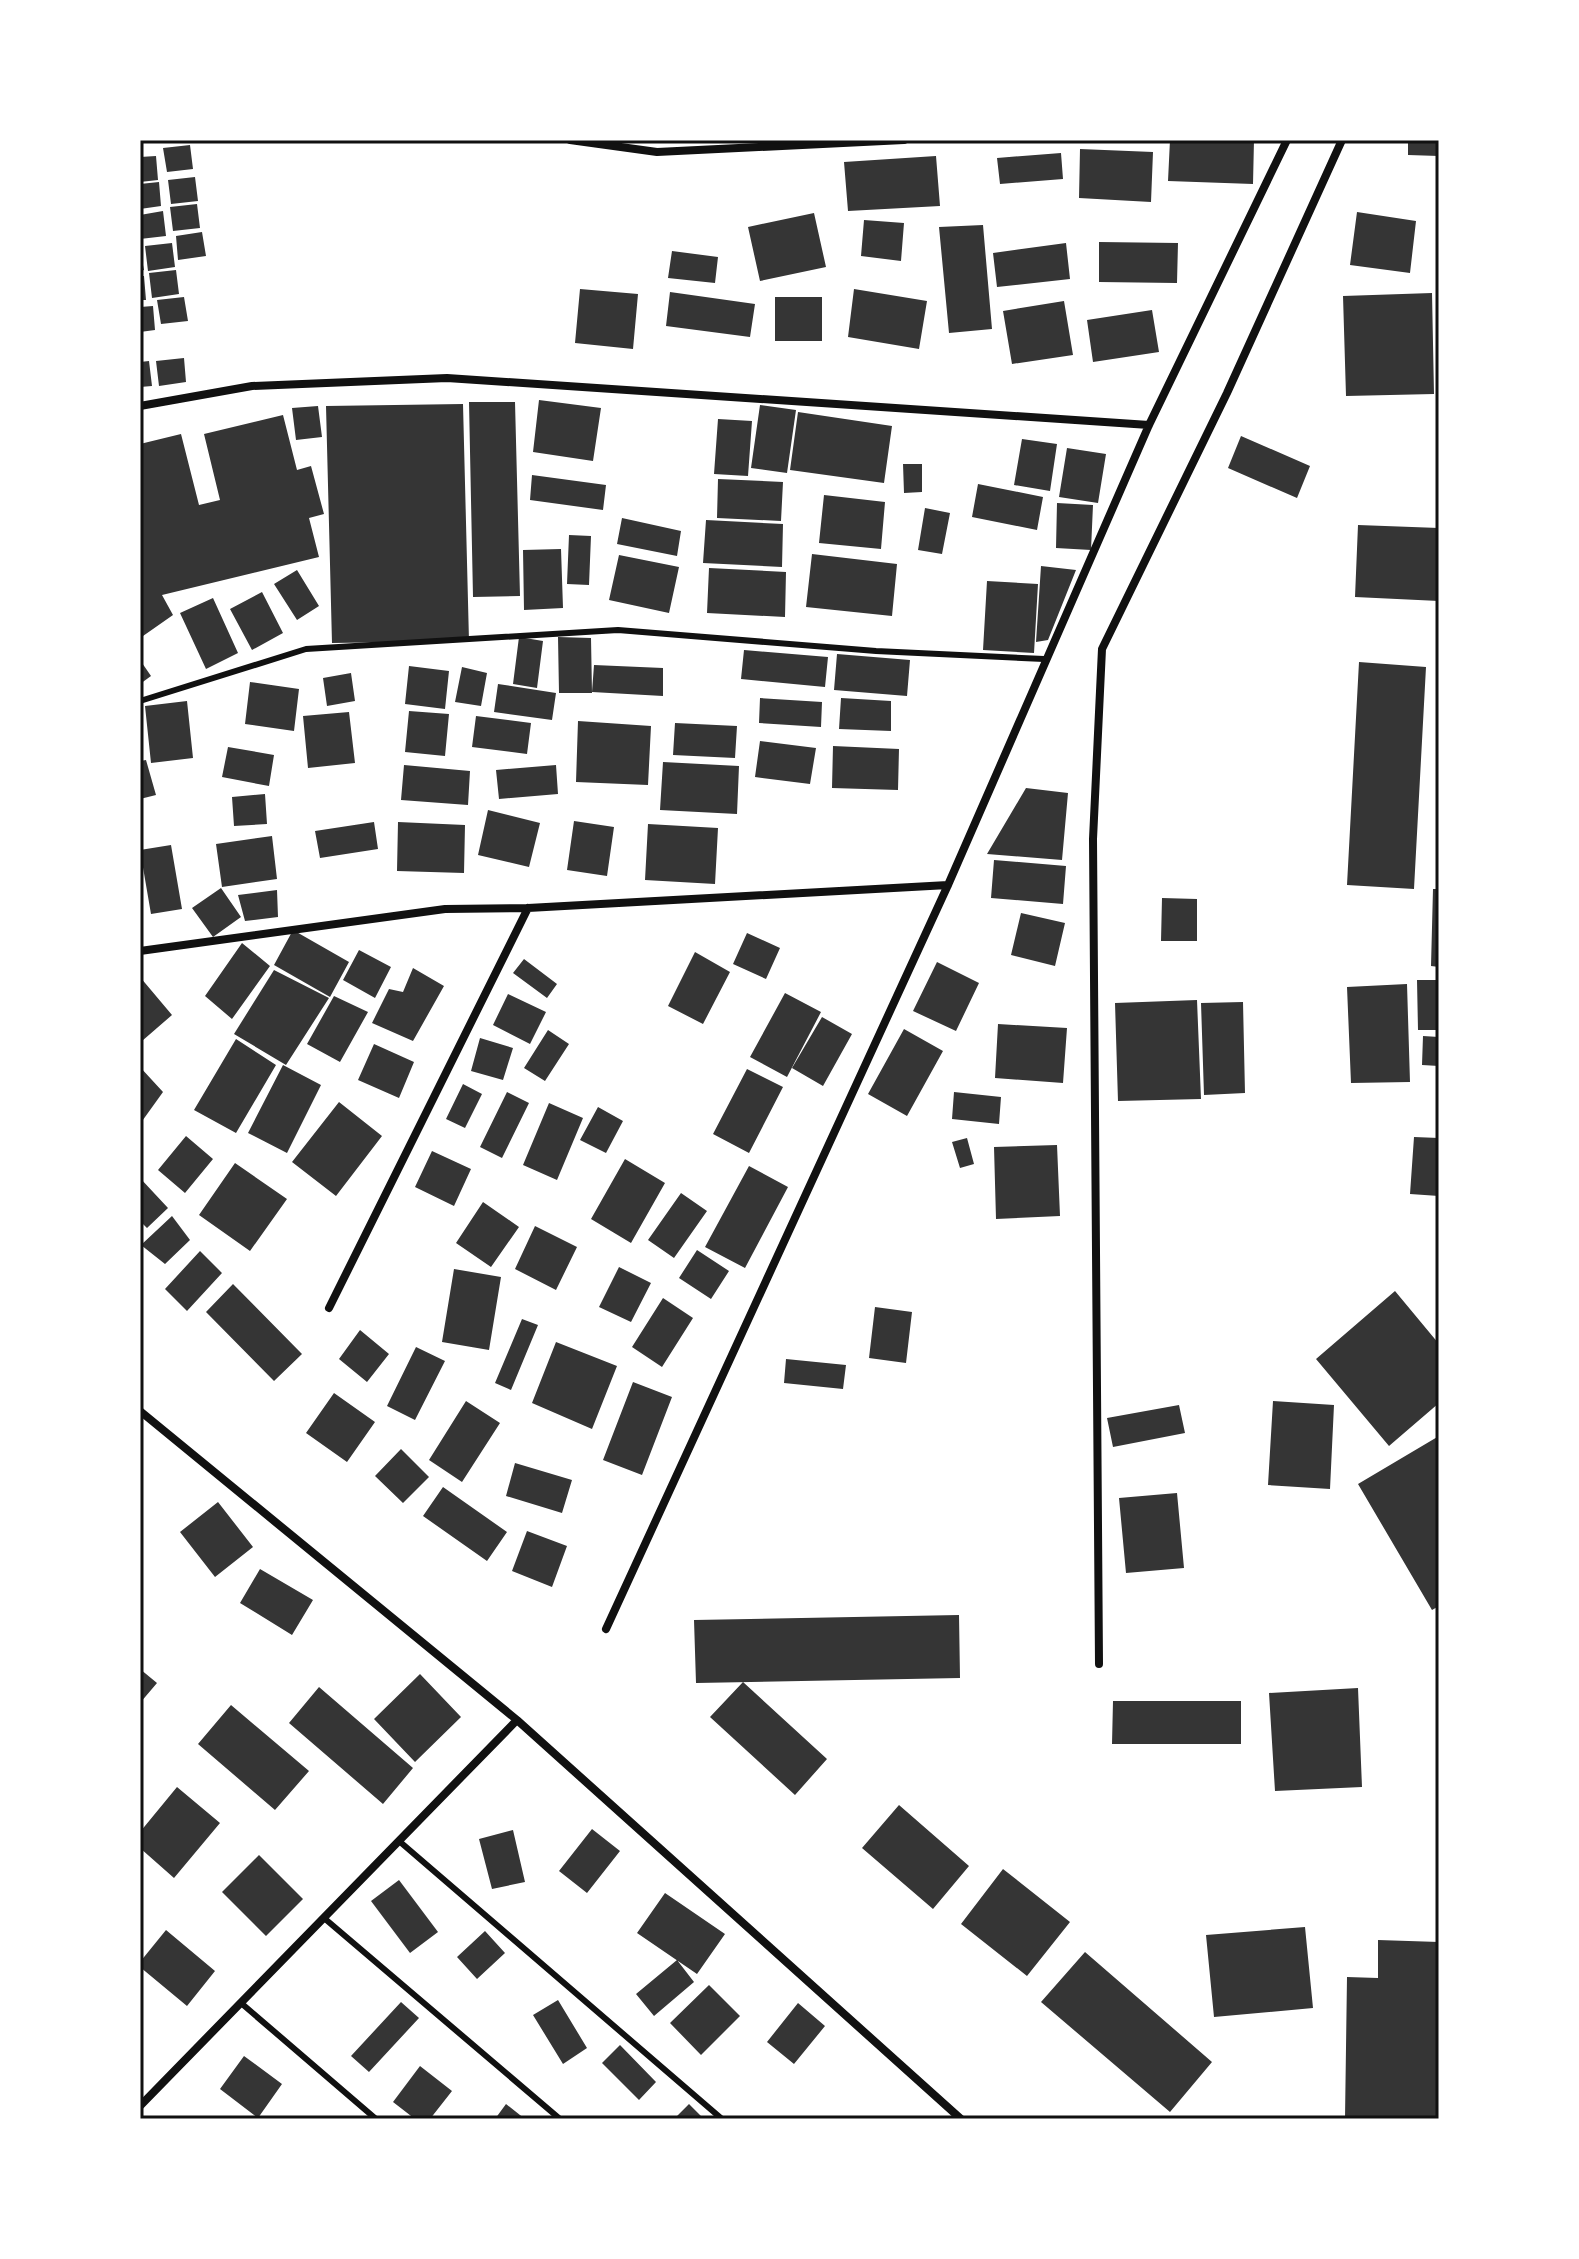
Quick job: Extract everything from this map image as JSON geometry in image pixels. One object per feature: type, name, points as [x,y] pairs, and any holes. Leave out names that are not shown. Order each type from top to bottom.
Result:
[{"type":"street","points":[[570,140],[657,152],[904,140]]},
{"type":"street","points":[[606,1629],[948,885],[1044,659],[1149,425],[1287,140]]},
{"type":"street","points":[[1099,1664],[1093,839],[1102,649],[1220,407],[1342,140]]},
{"type":"street","points":[[140,406],[252,386],[447,378],[1149,425]]},
{"type":"street","points":[[140,951],[445,909],[528,908],[948,885]]},
{"type":"street","points":[[329,1308],[528,908]]},
{"type":"street","points":[[140,1411],[517,1720],[961,2119]]},
{"type":"street","points":[[140,2106],[517,1720]]},
{"type":"lane","points":[[140,701],[306,649],[618,630],[876,651],[1044,659]]},
{"type":"lane","points":[[399,1841],[722,2119]]},
{"type":"lane","points":[[324,1918],[560,2119]]},
{"type":"lane","points":[[241,2003],[376,2119]]},
{"type":"building","points":[[1170,140],[1254,140],[1253,184],[1168,181]]},
{"type":"building","points":[[1408,140],[1439,140],[1439,156],[1408,155]]},
{"type":"building","points":[[190,145],[193,169],[167,172],[163,148]]},
{"type":"building","points":[[1080,149],[1153,152],[1151,202],[1079,198]]},
{"type":"building","points":[[1061,153],[1063,179],[1000,184],[997,158]]},
{"type":"building","points":[[156,156],[158,180],[140,182],[140,157]]},
{"type":"building","points":[[936,156],[940,206],[848,211],[844,162]]},
{"type":"building","points":[[195,177],[198,201],[171,204],[168,180]]},
{"type":"building","points":[[159,182],[161,206],[140,209],[140,184]]},
{"type":"building","points":[[197,204],[200,228],[173,231],[170,207]]},
{"type":"building","points":[[163,211],[166,236],[140,239],[140,215]]},
{"type":"building","points":[[1357,212],[1416,221],[1410,273],[1350,265]]},
{"type":"building","points":[[814,213],[826,267],[760,281],[748,227]]},
{"type":"building","points":[[864,220],[904,223],[901,261],[861,256]]},
{"type":"building","points":[[983,225],[992,329],[949,333],[939,227]]},
{"type":"building","points":[[202,232],[206,256],[178,260],[176,236]]},
{"type":"building","points":[[1099,242],[1178,243],[1177,283],[1099,282]]},
{"type":"building","points":[[172,243],[175,267],[148,271],[145,246]]},
{"type":"building","points":[[1066,243],[1070,279],[997,287],[993,253]]},
{"type":"building","points":[[140,250],[144,270],[140,271]]},
{"type":"building","points":[[672,251],[718,257],[715,283],[668,278]]},
{"type":"building","points":[[176,270],[179,294],[152,298],[149,273]]},
{"type":"building","points":[[140,276],[144,276],[146,300],[140,300]]},
{"type":"building","points":[[580,289],[638,294],[633,349],[575,343]]},
{"type":"building","points":[[854,289],[927,301],[919,349],[848,337]]},
{"type":"building","points":[[670,292],[755,304],[750,337],[666,326]]},
{"type":"building","points":[[1432,293],[1434,394],[1346,396],[1343,296]]},
{"type":"building","points":[[184,297],[188,321],[161,324],[157,300]]},
{"type":"building","points":[[775,297],[822,297],[822,341],[775,341]]},
{"type":"building","points":[[1064,301],[1073,355],[1012,364],[1003,311]]},
{"type":"building","points":[[153,306],[155,330],[140,332],[140,307]]},
{"type":"building","points":[[1152,310],[1159,352],[1093,362],[1087,320]]},
{"type":"building","points":[[184,358],[186,382],[159,386],[156,361]]},
{"type":"building","points":[[149,361],[152,386],[140,387],[140,362]]},
{"type":"building","points":[[539,400],[601,408],[593,461],[533,452]]},
{"type":"building","points":[[469,402],[515,402],[520,596],[473,597]]},
{"type":"building","points":[[463,404],[469,641],[332,643],[326,406]]},
{"type":"building","points":[[760,405],[796,410],[787,473],[751,468]]},
{"type":"building","points":[[318,406],[322,437],[296,440],[292,408]]},
{"type":"building","points":[[798,412],[892,426],[884,483],[790,470]]},
{"type":"building","points":[[283,415],[297,470],[311,466],[324,514],[309,518],[319,557],[162,595],[173,615],[143,636],[140,444],[181,434],[199,505],[220,500],[204,434]]},
{"type":"building","points":[[718,419],[752,421],[748,476],[714,474]]},
{"type":"building","points":[[1241,436],[1310,466],[1297,498],[1228,468]]},
{"type":"building","points":[[1022,439],[1057,444],[1050,491],[1014,485]]},
{"type":"building","points":[[1067,448],[1106,454],[1098,503],[1059,497]]},
{"type":"building","points":[[903,464],[922,464],[922,492],[904,493]]},
{"type":"building","points":[[532,475],[606,485],[603,510],[530,500]]},
{"type":"building","points":[[718,479],[783,482],[781,521],[717,518]]},
{"type":"building","points":[[978,484],[1043,497],[1037,530],[972,517]]},
{"type":"building","points":[[824,495],[885,502],[881,549],[819,543]]},
{"type":"building","points":[[1057,503],[1093,505],[1091,550],[1056,548]]},
{"type":"building","points":[[925,508],[950,513],[942,554],[918,550]]},
{"type":"building","points":[[622,518],[681,531],[677,556],[617,544]]},
{"type":"building","points":[[706,520],[783,524],[782,567],[703,563]]},
{"type":"building","points":[[1358,525],[1439,528],[1439,601],[1355,597]]},
{"type":"building","points":[[569,535],[591,536],[589,585],[567,584]]},
{"type":"building","points":[[561,549],[563,608],[524,610],[523,550]]},
{"type":"building","points":[[812,554],[897,564],[892,616],[806,607]]},
{"type":"building","points":[[619,555],[679,567],[669,613],[609,600]]},
{"type":"building","points":[[1041,566],[1076,570],[1048,640],[1036,642]]},
{"type":"building","points":[[709,568],[786,572],[785,617],[707,613]]},
{"type":"building","points":[[297,570],[319,606],[297,620],[274,584]]},
{"type":"building","points":[[987,581],[1038,584],[1034,653],[983,650]]},
{"type":"building","points":[[262,592],[283,633],[252,650],[230,609]]},
{"type":"building","points":[[213,598],[238,653],[206,669],[180,613]]},
{"type":"building","points":[[519,637],[543,641],[537,688],[513,684]]},
{"type":"building","points":[[558,637],[591,638],[592,693],[559,693]]},
{"type":"building","points":[[744,650],[828,657],[825,687],[741,679]]},
{"type":"building","points":[[837,654],[910,660],[907,696],[834,690]]},
{"type":"building","points":[[140,660],[151,676],[140,684]]},
{"type":"building","points":[[1359,662],[1426,667],[1414,889],[1347,885]]},
{"type":"building","points":[[594,665],[663,668],[663,696],[592,692]]},
{"type":"building","points":[[409,666],[449,671],[445,709],[405,704]]},
{"type":"building","points":[[462,667],[487,673],[481,706],[455,702]]},
{"type":"building","points":[[351,673],[355,701],[327,706],[323,678]]},
{"type":"building","points":[[250,682],[299,689],[294,731],[245,724]]},
{"type":"building","points":[[498,684],[556,693],[552,720],[494,712]]},
{"type":"building","points":[[760,698],[822,702],[821,727],[759,723]]},
{"type":"building","points":[[841,698],[891,701],[891,731],[839,729]]},
{"type":"building","points":[[187,701],[193,758],[151,763],[145,706]]},
{"type":"building","points":[[409,711],[449,714],[445,756],[405,752]]},
{"type":"building","points":[[349,712],[355,763],[308,768],[303,716]]},
{"type":"building","points":[[476,716],[531,723],[527,754],[472,747]]},
{"type":"building","points":[[578,721],[651,726],[648,785],[576,782]]},
{"type":"building","points":[[675,723],[737,726],[735,758],[673,755]]},
{"type":"building","points":[[760,741],[816,748],[810,784],[755,777]]},
{"type":"building","points":[[833,746],[899,749],[898,790],[832,788]]},
{"type":"building","points":[[228,747],[274,755],[269,786],[222,777]]},
{"type":"building","points":[[146,760],[156,795],[140,799],[140,761]]},
{"type":"building","points":[[663,762],[739,766],[737,814],[660,810]]},
{"type":"building","points":[[404,765],[470,771],[468,805],[401,800]]},
{"type":"building","points":[[556,765],[558,794],[499,799],[496,770]]},
{"type":"building","points":[[1026,788],[1068,793],[1062,860],[987,854]]},
{"type":"building","points":[[265,794],[267,824],[234,826],[232,797]]},
{"type":"building","points":[[488,810],[540,823],[529,867],[478,855]]},
{"type":"building","points":[[574,821],[614,827],[607,876],[567,870]]},
{"type":"building","points":[[374,822],[378,849],[320,858],[315,831]]},
{"type":"building","points":[[398,822],[465,825],[464,873],[397,871]]},
{"type":"building","points":[[648,824],[718,828],[715,884],[645,880]]},
{"type":"building","points":[[272,836],[277,879],[222,887],[216,844]]},
{"type":"building","points":[[171,845],[182,909],[151,914],[140,850]]},
{"type":"building","points":[[994,860],[1066,866],[1063,904],[991,898]]},
{"type":"building","points":[[221,888],[241,917],[213,937],[192,908]]},
{"type":"building","points":[[1433,889],[1439,889],[1439,967],[1431,966]]},
{"type":"building","points":[[277,890],[278,917],[245,921],[238,895]]},
{"type":"building","points":[[1162,898],[1197,899],[1197,941],[1161,941]]},
{"type":"building","points":[[1021,913],[1065,923],[1055,966],[1011,955]]},
{"type":"building","points":[[293,930],[349,962],[330,997],[274,965]]},
{"type":"building","points":[[747,933],[780,948],[766,979],[733,964]]},
{"type":"building","points":[[242,943],[270,966],[232,1019],[205,996]]},
{"type":"building","points":[[359,950],[391,967],[375,998],[343,980]]},
{"type":"building","points":[[695,952],[730,972],[703,1024],[668,1006]]},
{"type":"building","points":[[524,959],[557,984],[547,998],[513,973]]},
{"type":"building","points":[[937,962],[979,983],[956,1031],[913,1011]]},
{"type":"building","points":[[413,968],[444,986],[413,1041],[372,1023],[389,989],[403,992]]},
{"type":"building","points":[[274,970],[329,998],[286,1065],[234,1034]]},
{"type":"building","points":[[140,977],[172,1015],[142,1041],[140,1039]]},
{"type":"building","points":[[1417,980],[1439,980],[1439,1030],[1418,1030]]},
{"type":"building","points":[[1407,984],[1410,1082],[1351,1083],[1347,987]]},
{"type":"building","points":[[785,993],[821,1012],[787,1077],[750,1057]]},
{"type":"building","points":[[508,994],[546,1012],[530,1044],[493,1025]]},
{"type":"building","points":[[334,996],[368,1012],[340,1062],[307,1044]]},
{"type":"building","points":[[1197,1000],[1201,1099],[1118,1101],[1115,1003]]},
{"type":"building","points":[[1243,1002],[1245,1093],[1204,1095],[1201,1003]]},
{"type":"building","points":[[822,1017],[852,1034],[823,1086],[792,1068]]},
{"type":"building","points":[[998,1024],[1067,1028],[1063,1083],[995,1078]]},
{"type":"building","points":[[904,1029],[943,1051],[907,1116],[868,1094]]},
{"type":"building","points":[[548,1030],[569,1044],[545,1081],[524,1068]]},
{"type":"building","points":[[1423,1036],[1439,1037],[1439,1066],[1422,1065]]},
{"type":"building","points":[[480,1038],[513,1048],[503,1080],[471,1071]]},
{"type":"building","points":[[236,1039],[276,1065],[236,1133],[194,1110]]},
{"type":"building","points":[[374,1044],[414,1062],[399,1098],[358,1080]]},
{"type":"building","points":[[283,1065],[321,1085],[287,1153],[248,1133]]},
{"type":"building","points":[[140,1067],[163,1092],[140,1124]]},
{"type":"building","points":[[747,1069],[783,1087],[749,1153],[713,1134]]},
{"type":"building","points":[[463,1084],[482,1094],[465,1128],[446,1119]]},
{"type":"building","points":[[507,1092],[529,1103],[502,1158],[480,1147]]},
{"type":"building","points":[[954,1092],[1001,1097],[999,1124],[952,1119]]},
{"type":"building","points":[[339,1102],[382,1136],[336,1196],[292,1162]]},
{"type":"building","points":[[549,1103],[583,1118],[557,1180],[523,1165]]},
{"type":"building","points":[[598,1107],[623,1121],[606,1153],[580,1140]]},
{"type":"building","points":[[186,1136],[213,1159],[185,1193],[158,1170]]},
{"type":"building","points":[[1414,1137],[1439,1138],[1439,1196],[1410,1194]]},
{"type":"building","points":[[967,1138],[974,1164],[960,1168],[952,1142]]},
{"type":"building","points":[[1057,1145],[1060,1216],[996,1219],[994,1147]]},
{"type":"building","points":[[432,1151],[471,1169],[454,1206],[415,1187]]},
{"type":"building","points":[[625,1159],[665,1183],[631,1243],[591,1219]]},
{"type":"building","points":[[235,1163],[287,1199],[250,1251],[199,1215]]},
{"type":"building","points":[[749,1166],[788,1187],[745,1268],[705,1247]]},
{"type":"building","points":[[140,1178],[168,1208],[147,1228],[140,1221]]},
{"type":"building","points":[[681,1193],[707,1211],[674,1258],[648,1240]]},
{"type":"building","points":[[483,1202],[519,1227],[491,1267],[456,1243]]},
{"type":"building","points":[[172,1216],[190,1240],[165,1264],[141,1245]]},
{"type":"building","points":[[535,1226],[577,1247],[556,1290],[515,1269]]},
{"type":"building","points":[[697,1250],[729,1271],[711,1299],[679,1278]]},
{"type":"building","points":[[200,1251],[222,1273],[187,1311],[165,1289]]},
{"type":"building","points":[[619,1267],[651,1283],[631,1322],[599,1307]]},
{"type":"building","points":[[454,1269],[501,1277],[489,1350],[442,1342]]},
{"type":"building","points":[[233,1284],[302,1354],[274,1381],[206,1312]]},
{"type":"building","points":[[1395,1291],[1439,1344],[1439,1403],[1389,1446],[1316,1359]]},
{"type":"building","points":[[663,1298],[693,1318],[662,1367],[632,1347]]},
{"type":"building","points":[[875,1307],[912,1312],[906,1363],[869,1358]]},
{"type":"building","points":[[522,1319],[538,1325],[511,1390],[495,1383]]},
{"type":"building","points":[[360,1330],[389,1354],[367,1382],[339,1359]]},
{"type":"building","points":[[556,1342],[617,1366],[592,1429],[532,1403]]},
{"type":"building","points":[[416,1347],[445,1361],[415,1420],[387,1406]]},
{"type":"building","points":[[786,1359],[846,1365],[843,1389],[784,1383]]},
{"type":"building","points":[[633,1382],[672,1397],[642,1475],[603,1460]]},
{"type":"building","points":[[334,1393],[375,1422],[347,1462],[306,1433]]},
{"type":"building","points":[[466,1401],[500,1423],[462,1482],[429,1460]]},
{"type":"building","points":[[1273,1401],[1334,1405],[1330,1489],[1268,1485]]},
{"type":"building","points":[[1179,1405],[1185,1433],[1113,1447],[1107,1418]]},
{"type":"building","points":[[1439,1436],[1439,1606],[1432,1610],[1358,1484]]},
{"type":"building","points":[[401,1449],[429,1477],[403,1503],[375,1476]]},
{"type":"building","points":[[515,1463],[572,1480],[562,1513],[506,1496]]},
{"type":"building","points":[[443,1487],[507,1532],[487,1561],[423,1516]]},
{"type":"building","points":[[1177,1493],[1184,1568],[1126,1573],[1119,1498]]},
{"type":"building","points":[[218,1502],[253,1547],[215,1577],[180,1532]]},
{"type":"building","points":[[527,1531],[567,1546],[552,1587],[512,1571]]},
{"type":"building","points":[[260,1569],[313,1600],[292,1635],[240,1603]]},
{"type":"building","points":[[959,1615],[960,1678],[696,1683],[694,1620]]},
{"type":"building","points":[[140,1669],[157,1683],[140,1703]]},
{"type":"building","points":[[420,1674],[461,1717],[415,1762],[374,1719]]},
{"type":"building","points":[[743,1682],[827,1759],[795,1795],[710,1717]]},
{"type":"building","points":[[319,1687],[413,1768],[383,1804],[289,1723]]},
{"type":"building","points":[[1358,1688],[1362,1787],[1275,1791],[1269,1693]]},
{"type":"building","points":[[1113,1701],[1241,1701],[1241,1744],[1112,1744]]},
{"type":"building","points":[[231,1705],[309,1771],[275,1810],[198,1744]]},
{"type":"building","points":[[177,1787],[220,1823],[174,1878],[140,1848],[140,1832]]},
{"type":"building","points":[[899,1805],[969,1866],[933,1909],[862,1848]]},
{"type":"building","points":[[592,1829],[620,1851],[587,1893],[559,1871]]},
{"type":"building","points":[[513,1830],[525,1882],[492,1889],[479,1839]]},
{"type":"building","points":[[259,1855],[303,1899],[266,1936],[222,1892]]},
{"type":"building","points":[[1003,1869],[1070,1922],[1027,1976],[961,1924]]},
{"type":"building","points":[[399,1880],[438,1932],[410,1953],[371,1901]]},
{"type":"building","points":[[665,1893],[725,1934],[697,1974],[637,1933]]},
{"type":"building","points":[[1305,1927],[1313,2008],[1214,2017],[1206,1935]]},
{"type":"building","points":[[166,1930],[215,1971],[187,2006],[140,1967],[140,1962]]},
{"type":"building","points":[[485,1931],[505,1953],[477,1979],[457,1957]]},
{"type":"building","points":[[1378,1940],[1439,1942],[1439,2119],[1345,2119],[1347,1977],[1378,1978]]},
{"type":"building","points":[[1085,1952],[1212,2062],[1170,2112],[1041,2002]]},
{"type":"building","points":[[677,1960],[694,1982],[654,2016],[636,1994]]},
{"type":"building","points":[[709,1985],[740,2016],[701,2055],[670,2023]]},
{"type":"building","points":[[558,2000],[587,2048],[563,2064],[533,2015]]},
{"type":"building","points":[[401,2002],[419,2018],[369,2072],[351,2056]]},
{"type":"building","points":[[798,2003],[825,2026],[794,2064],[767,2042]]},
{"type":"building","points":[[620,2045],[656,2082],[639,2100],[602,2063]]},
{"type":"building","points":[[244,2056],[282,2084],[258,2118],[220,2089]]},
{"type":"building","points":[[420,2066],[452,2091],[430,2119],[415,2119],[393,2102]]},
{"type":"building","points":[[506,2104],[525,2119],[495,2119]]},
{"type":"building","points":[[689,2104],[704,2119],[674,2119]]}]
